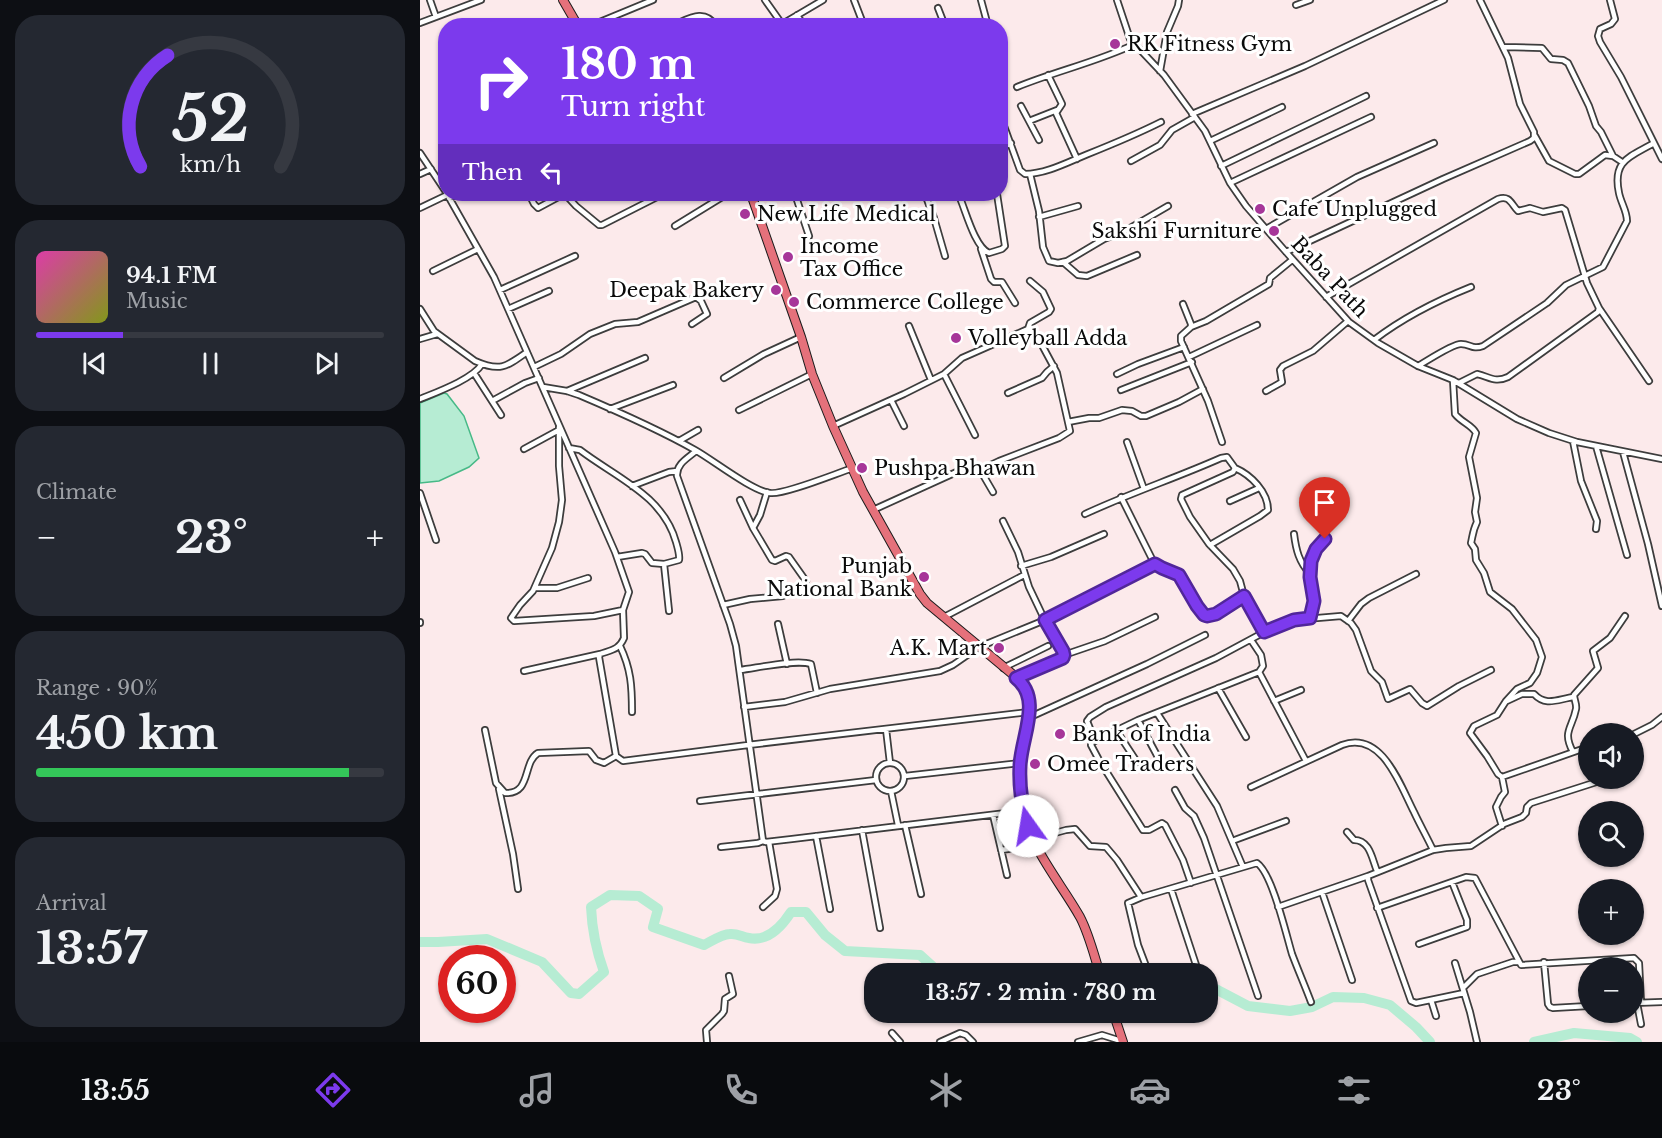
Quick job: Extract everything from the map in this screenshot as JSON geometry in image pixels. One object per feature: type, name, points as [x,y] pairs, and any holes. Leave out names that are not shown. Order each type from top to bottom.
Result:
[{"type":"main road","points":[[563,0],[573,18]]},
{"type":"main road","points":[[753,201],[812,374],[833,426],[873,510],[927,603],[1022,682],[1027,690],[1030,707],[1019,780],[1023,811],[1035,842],[1080,917],[1096,963]]},
{"type":"main road","points":[[1116,1023],[1123,1042]]},
{"type":"street","points":[[430,0],[436,17]]},
{"type":"street","points":[[420,23],[481,0]]},
{"type":"street","points":[[610,18],[653,0]]},
{"type":"street","points":[[765,0],[776,18]]},
{"type":"street","points":[[792,18],[823,0]]},
{"type":"street","points":[[855,0],[861,18]]},
{"type":"street","points":[[981,0],[986,18]]},
{"type":"street","name":"Baba Path","points":[[1117,0],[1127,34],[1160,70],[1205,131],[1230,183],[1266,230],[1348,321],[1374,340],[1418,366],[1459,383],[1517,419],[1549,434],[1662,459]]},
{"type":"street","points":[[1160,70],[1167,32],[1179,0]]},
{"type":"street","points":[[1296,5],[1310,0]]},
{"type":"street","points":[[1131,160],[1160,145],[1172,130],[1194,116],[1444,0]]},
{"type":"street","points":[[1480,0],[1504,47],[1522,110],[1549,161],[1575,174],[1579,174],[1605,155],[1613,156],[1622,162]]},
{"type":"street","points":[[1610,0],[1615,19],[1611,24],[1600,29],[1598,36],[1662,159]]},
{"type":"street","points":[[938,8],[942,18]]},
{"type":"street","points":[[691,18],[704,15],[710,18]]},
{"type":"street","points":[[1017,87],[1106,57],[1135,44]]},
{"type":"street","points":[[1504,47],[1542,48],[1551,59],[1568,63],[1596,126],[1613,156]]},
{"type":"street","points":[[1048,75],[1062,104],[1057,115],[1077,159]]},
{"type":"street","points":[[1221,166],[1366,96]]},
{"type":"street","points":[[1021,106],[1039,140]]},
{"type":"street","points":[[1210,141],[1282,106]]},
{"type":"street","points":[[1029,121],[1059,109]]},
{"type":"street","points":[[1230,183],[1371,117]]},
{"type":"street","points":[[1008,136],[1021,172],[1030,174],[1077,159],[1130,138],[1161,122]]},
{"type":"street","points":[[1286,252],[1530,141],[1535,136]]},
{"type":"street","points":[[1266,230],[1357,177],[1434,143]]},
{"type":"street","points":[[1418,366],[1455,345],[1464,344],[1474,348],[1484,346],[1547,303],[1562,288],[1600,269],[1606,263],[1625,226],[1627,216],[1619,192],[1618,171],[1622,162],[1654,143]]},
{"type":"street","points":[[420,153],[438,180]]},
{"type":"street","points":[[420,174],[431,169]]},
{"type":"street","points":[[1030,174],[1047,258],[1053,262],[1067,261],[1168,206]]},
{"type":"street","points":[[1326,297],[1503,197],[1509,199],[1518,211],[1530,208],[1543,212],[1565,210],[1585,276],[1599,308],[1649,381]]},
{"type":"street","points":[[420,208],[438,199]]},
{"type":"street","points":[[450,201],[500,290],[617,557],[629,591],[623,610],[624,638],[620,646],[600,654],[524,671]]},
{"type":"street","points":[[532,201],[538,208],[551,201]]},
{"type":"street","points":[[571,201],[599,225],[649,201]]},
{"type":"street","points":[[675,226],[716,201]]},
{"type":"street","points":[[797,201],[809,236]]},
{"type":"street","points":[[928,201],[945,256]]},
{"type":"street","points":[[961,201],[991,279],[994,282],[1002,282],[1015,303]]},
{"type":"street","points":[[980,246],[989,253],[1005,246],[998,201]]},
{"type":"street","points":[[1039,217],[1078,206]]},
{"type":"street","points":[[433,271],[478,249]]},
{"type":"street","points":[[1063,262],[1078,275],[1088,276],[1137,255]]},
{"type":"street","points":[[500,290],[575,256]]},
{"type":"street","points":[[1222,442],[1181,336],[1191,327],[1206,321],[1269,284],[1269,278],[1293,260]]},
{"type":"street","points":[[1028,329],[1029,323],[1051,309],[1043,292],[1030,281]]},
{"type":"street","points":[[1374,340],[1399,321],[1421,309],[1472,287]]},
{"type":"street","points":[[508,309],[549,291]]},
{"type":"street","points":[[534,367],[561,354],[590,334],[615,324],[638,322],[696,297],[701,300],[707,314],[692,324]]},
{"type":"street","points":[[1183,304],[1191,327]]},
{"type":"street","points":[[1459,383],[1477,374],[1495,380],[1508,377],[1595,315],[1599,308]]},
{"type":"street","points":[[420,309],[431,329],[482,364],[504,367],[527,352]]},
{"type":"street","points":[[1266,392],[1282,382],[1280,370],[1283,366],[1313,351],[1348,321]]},
{"type":"street","points":[[1120,390],[1190,360],[1257,325]]},
{"type":"street","points":[[909,326],[931,380]]},
{"type":"street","points":[[980,470],[1070,433],[1054,366],[1028,329]]},
{"type":"street","points":[[833,426],[944,374],[962,358],[1028,329]]},
{"type":"street","points":[[420,339],[437,334]]},
{"type":"street","points":[[724,378],[764,354],[801,337]]},
{"type":"street","points":[[1117,374],[1184,347]]},
{"type":"street","points":[[567,392],[645,358]]},
{"type":"street","points":[[420,399],[480,369],[482,364]]},
{"type":"street","points":[[1008,393],[1042,378],[1054,366]]},
{"type":"street","points":[[474,372],[501,415]]},
{"type":"street","points":[[739,410],[812,374]]},
{"type":"street","points":[[944,374],[975,435]]},
{"type":"street","points":[[492,401],[539,378]]},
{"type":"street","points":[[1453,380],[1455,414],[1476,433],[1469,457],[1478,500],[1475,510],[1477,522],[1473,529],[1471,543],[1475,549],[1476,560],[1484,573],[1490,592],[1512,609],[1536,640],[1541,654],[1541,661],[1529,684],[1517,689],[1497,715],[1471,728],[1470,733],[1502,777],[1505,792],[1496,807],[1502,826]]},
{"type":"street","points":[[610,408],[673,385]]},
{"type":"street","points":[[543,387],[567,392],[610,408],[679,441],[752,486],[768,492],[783,491],[853,468]]},
{"type":"street","points":[[1068,422],[1099,418],[1122,410],[1146,416],[1203,389]]},
{"type":"street","points":[[891,400],[904,426]]},
{"type":"street","points":[[559,424],[562,500],[552,548],[535,588],[511,618],[512,620],[594,616],[623,610]]},
{"type":"street","points":[[524,449],[559,430]]},
{"type":"street","points":[[679,441],[698,430]]},
{"type":"street","points":[[1573,441],[1580,478],[1597,520],[1596,529]]},
{"type":"street","points":[[1127,442],[1144,489]]},
{"type":"street","points":[[1596,446],[1627,555]]},
{"type":"street","points":[[569,448],[580,450],[632,486],[660,509],[675,536],[680,559],[664,564],[652,563],[645,554],[617,557]]},
{"type":"street","points":[[696,451],[681,463],[677,471],[730,624],[740,670],[748,745],[763,841]]},
{"type":"street","points":[[1623,452],[1662,606]]},
{"type":"street","points":[[1085,514],[1121,497],[1224,457],[1229,458],[1235,468],[1250,477],[1259,488],[1267,501],[1268,510],[1210,545]]},
{"type":"street","points":[[873,510],[972,465],[976,465],[980,470],[993,492]]},
{"type":"street","points":[[1235,468],[1228,476],[1180,497],[1191,518],[1210,545],[1240,581],[1244,596],[1264,632]]},
{"type":"street","points":[[632,486],[677,471]]},
{"type":"street","points":[[1230,501],[1259,488]]},
{"type":"street","points":[[753,528],[768,492]]},
{"type":"street","points":[[420,493],[436,540]]},
{"type":"street","points":[[1121,497],[1155,564],[1179,575],[1204,615],[1216,614],[1244,596]]},
{"type":"street","points":[[740,500],[772,561],[789,557],[806,581]]},
{"type":"street","points":[[1003,521],[1018,552],[1024,575],[1064,655]]},
{"type":"street","points":[[1021,566],[1051,557],[1104,534]]},
{"type":"street","points":[[1294,534],[1300,562],[1310,574]]},
{"type":"street","points":[[1310,618],[1314,601],[1310,574],[1311,561],[1316,549],[1325,539]]},
{"type":"street","points":[[664,564],[669,611]]},
{"type":"street","points":[[744,707],[785,702],[836,688],[940,671],[979,647],[1045,620],[1155,564]]},
{"type":"street","points":[[1348,621],[1361,604],[1369,598],[1416,574]]},
{"type":"street","points":[[944,617],[1024,575]]},
{"type":"street","points":[[535,588],[557,588],[588,578]]},
{"type":"street","points":[[723,605],[750,599],[783,596]]},
{"type":"street","points":[[1095,741],[1087,720],[1106,707],[1294,620],[1341,616],[1348,621],[1359,636],[1371,671],[1382,682],[1388,699],[1410,689],[1427,706],[1491,670]]},
{"type":"street","points":[[1574,752],[1568,739],[1577,707],[1575,692],[1598,668],[1593,651],[1610,638],[1625,616]]},
{"type":"street","points":[[1016,678],[1061,659],[1064,655],[1105,641],[1155,618]]},
{"type":"street","points":[[778,624],[787,664]]},
{"type":"street","points":[[600,654],[600,666],[616,756],[622,761],[886,729],[1029,715],[1147,664],[1205,635]]},
{"type":"street","points":[[1191,883],[1183,860],[1165,825],[1162,823],[1146,830],[1139,826],[1091,745],[1092,742],[1138,720],[1259,672],[1263,666],[1263,660],[1251,640]]},
{"type":"street","points":[[620,646],[629,668],[632,712]]},
{"type":"street","points":[[1003,668],[1048,646]]},
{"type":"street","points":[[740,670],[805,662],[811,664],[818,693]]},
{"type":"street","points":[[1259,672],[1306,761]]},
{"type":"street","points":[[1218,688],[1246,738]]},
{"type":"street","points":[[1274,701],[1301,690]]},
{"type":"street","points":[[1505,702],[1523,693],[1534,694],[1544,701],[1574,697]]},
{"type":"street","points":[[1157,712],[1217,806],[1243,867]]},
{"type":"street","points":[[1644,729],[1662,717]]},
{"type":"street","points":[[1138,720],[1160,761]]},
{"type":"street","points":[[886,729],[890,763]]},
{"type":"street","points":[[485,730],[513,854],[518,889]]},
{"type":"street","points":[[1116,730],[1137,762]]},
{"type":"street","points":[[1251,787],[1348,743],[1360,742],[1375,750],[1392,768],[1433,850]]},
{"type":"street","points":[[498,788],[505,793],[518,790],[526,777],[533,757],[538,753],[589,751],[596,760],[604,763],[616,756]]},
{"type":"street","points":[[1502,777],[1578,751]]},
{"type":"street","points":[[885,763],[890,763],[898,765],[904,772],[902,784],[896,790],[891,791],[880,787],[876,780],[879,768],[885,763]]},
{"type":"street","points":[[904,776],[1020,763]]},
{"type":"street","points":[[700,801],[876,780]]},
{"type":"street","points":[[1278,907],[1368,876],[1433,850],[1471,846],[1502,826],[1522,817],[1526,813],[1528,804],[1578,788]]},
{"type":"street","points":[[1175,790],[1185,808],[1194,816],[1204,838],[1258,996]]},
{"type":"street","points":[[891,791],[897,825]]},
{"type":"street","points":[[720,847],[1023,811]]},
{"type":"street","points":[[993,814],[1007,875]]},
{"type":"street","points":[[1232,841],[1286,821]]},
{"type":"street","points":[[905,825],[921,894]]},
{"type":"street","points":[[1001,850],[1075,829],[1090,846],[1106,847],[1141,897]]},
{"type":"street","points":[[862,830],[880,928]]},
{"type":"street","points":[[1347,832],[1354,840],[1366,844],[1377,871]]},
{"type":"street","points":[[816,836],[830,909]]},
{"type":"street","points":[[763,907],[775,896],[777,889],[769,842]]},
{"type":"street","points":[[1145,963],[1138,945],[1129,901],[1255,863],[1259,864],[1269,881],[1293,957],[1311,1002]]},
{"type":"street","points":[[1368,876],[1377,908],[1411,1001],[1416,1003],[1464,991],[1477,974],[1518,962]]},
{"type":"street","points":[[1377,908],[1452,882],[1470,877],[1475,878],[1521,965],[1578,960]]},
{"type":"street","points":[[1419,944],[1467,927],[1467,920],[1452,882]]},
{"type":"street","points":[[1171,889],[1195,963]]},
{"type":"street","points":[[1322,892],[1352,980]]},
{"type":"street","points":[[1544,962],[1550,1007],[1578,1006]]},
{"type":"street","points":[[1455,963],[1477,1042]]},
{"type":"street","points":[[707,1042],[706,1030],[724,1011],[725,999],[733,994],[729,976]]},
{"type":"street","points":[[1431,1000],[1436,1016]]},
{"type":"street","points":[[1644,1003],[1662,1002]]},
{"type":"street","points":[[892,1033],[900,1042]]},
{"type":"street","points":[[940,1042],[960,1033],[973,1042]]},
{"type":"street","points":[[1078,1042],[1100,1035],[1123,1042]]},
{"type":"shaded area","points":[[444,393],[464,416],[479,458],[469,467],[439,481],[420,483],[420,403]]},
{"type":"waterway","points":[[420,942],[487,939],[542,962],[571,993],[579,994],[604,972],[595,940],[591,907],[610,895],[639,896],[658,909],[653,927],[704,945],[727,934],[762,938],[774,932],[791,912],[806,912],[825,935],[845,951],[920,955],[929,963]]},
{"type":"waterway","points":[[1218,990],[1248,1006],[1290,1011],[1312,1007],[1333,997],[1364,998],[1390,1005],[1430,1042]]},
{"type":"waterway","points":[[1534,1042],[1574,1033],[1630,1038],[1637,1042]]},
{"type":"place","name":"RK Fitness Gym","points":[[1115,44]]},
{"type":"place","name":"Cafe Unplugged","points":[[1260,209]]},
{"type":"place","name":"New Life Medical","points":[[745,214]]},
{"type":"place","name":"Sakshi Furniture","points":[[1274,231]]},
{"type":"place","name":"Income Tax Office","points":[[788,257]]},
{"type":"place","name":"Deepak Bakery","points":[[776,290]]},
{"type":"place","name":"Commerce College","points":[[794,302]]},
{"type":"place","name":"Volleyball Adda","points":[[956,338]]},
{"type":"place","name":"Pushpa Bhawan","points":[[862,468]]},
{"type":"place","name":"Punjab National Bank","points":[[924,577]]},
{"type":"place","name":"A.K. Mart","points":[[999,648]]},
{"type":"place","name":"Bank of India","points":[[1060,734]]},
{"type":"place","name":"Omee Traders","points":[[1035,764]]},
{"type":"route","points":[[1028,826],[1023,811],[1019,780],[1023,740],[1030,707],[1027,690],[1016,678],[1063,658],[1063,651],[1045,620],[1155,564],[1179,575],[1204,615],[1216,614],[1244,596],[1264,632],[1294,620],[1310,618],[1314,607],[1310,577],[1311,561],[1316,549],[1325,539]]}]
